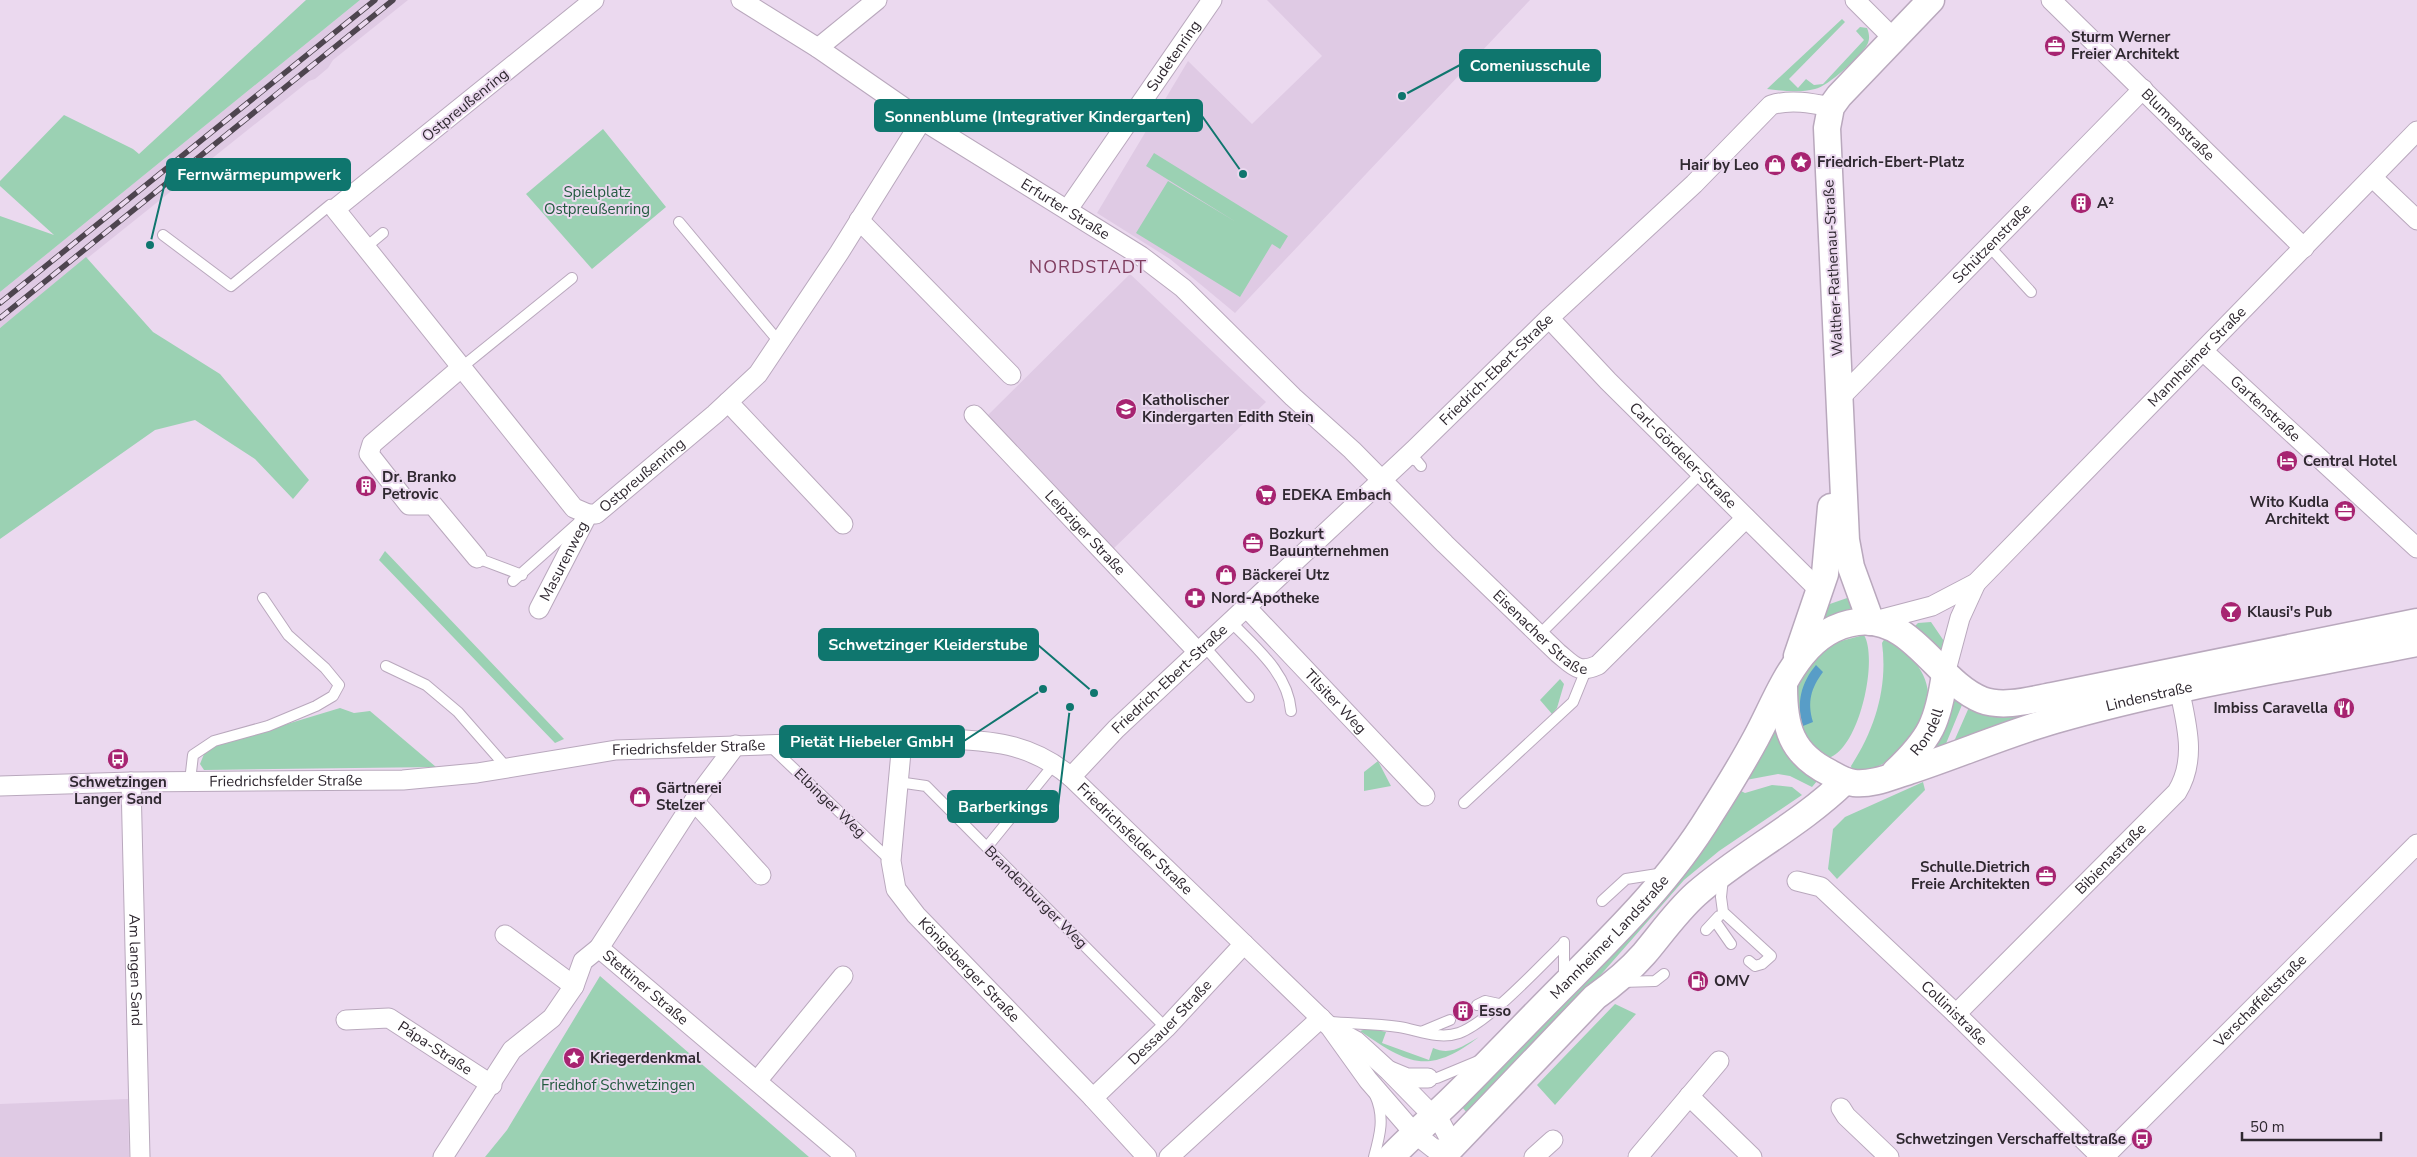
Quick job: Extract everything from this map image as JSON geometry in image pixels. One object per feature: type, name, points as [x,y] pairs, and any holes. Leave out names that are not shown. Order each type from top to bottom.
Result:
[{"type":"main road","points":[[1831,107],[1931,0]]},
{"type":"main road","name":"Walther-Rathenau-Straße","points":[[1831,107],[1827,128],[1827,148],[1846,540],[1851,567],[1871,622]]},
{"type":"main road","name":"Walther-Rathenau-Straße","points":[[1820,591],[1828,554],[1839,399]]},
{"type":"main road","name":"Rondell","points":[[1820,591],[1788,676],[1784,710],[1791,738],[1801,752],[1818,768],[1845,781],[1865,783],[1889,777],[1920,748],[1928,735],[1935,721],[1945,674]]},
{"type":"main road","points":[[1788,676],[1802,654],[1831,630],[1857,622],[1886,625],[1904,635],[1932,659],[1945,674]]},
{"type":"main road","name":"Lindenstraße","points":[[1889,777],[1949,758],[2027,728],[2178,680],[2417,622]]},
{"type":"main road","name":"Lindenstraße","points":[[1945,674],[1962,689],[1984,700],[2005,702],[2178,680],[2417,643]]},
{"type":"main road","name":"Mannheimer Landstraße","points":[[1391,1157],[1639,910],[1670,873],[1706,822],[1732,780],[1788,676]]},
{"type":"main road","name":"Mannheimer Landstraße","points":[[1447,1152],[1595,997],[1616,982],[1642,957],[1684,905],[1723,872],[1816,807],[1845,781]]},
{"type":"street","name":"Ostpreußenring","points":[[594,0],[335,209],[364,248],[574,508],[588,514],[596,514],[728,402],[758,374],[780,343],[922,120]]},
{"type":"street","name":"Erfurter Straße","points":[[741,0],[818,48],[922,120],[1141,256],[1183,288],[1381,480]]},
{"type":"street","points":[[818,48],[877,0]]},
{"type":"street","name":"Sudetenring","points":[[1068,209],[1212,0]]},
{"type":"street","points":[[1855,0],[1894,39]]},
{"type":"street","name":"Blumenstraße","points":[[2051,0],[2304,248]]},
{"type":"street","name":"Schützenstraße","points":[[1839,399],[2143,89]]},
{"type":"street","name":"Friedrich-Ebert-Straße","points":[[1071,777],[1116,728],[1381,480],[1414,461],[1549,318],[1694,184],[1772,105],[1783,102],[1807,102],[1831,107]]},
{"type":"street","name":"Mannheimer Straße","points":[[1871,622],[1932,606],[1976,583],[2417,131]]},
{"type":"street","points":[[2373,178],[2417,220]]},
{"type":"street","points":[[859,220],[1011,375]]},
{"type":"street","name":"Carl-Gördeler-Straße","points":[[1549,318],[1700,474],[1820,591]]},
{"type":"street","name":"Gartenstraße","points":[[2203,351],[2417,548]]},
{"type":"street","points":[[462,367],[372,444],[370,454],[410,504],[433,505],[477,558]]},
{"type":"street","points":[[728,402],[843,524]]},
{"type":"street","name":"Leipziger Straße","points":[[974,414],[1201,649]]},
{"type":"street","name":"Eisenacher Straße","points":[[1381,480],[1576,668],[1586,670],[1598,665],[1746,518]]},
{"type":"street","name":"Masurenweg","points":[[539,609],[588,514]]},
{"type":"street","name":"Mannheimer Straße","points":[[1945,674],[1960,618],[1976,583]]},
{"type":"street","name":"Tilsiter Weg","points":[[1246,606],[1425,796]]},
{"type":"street","name":"Bibienastraße","points":[[1956,1014],[2177,792],[2185,779],[2190,751],[2178,680]]},
{"type":"street","name":"Friedrichsfelder Straße","points":[[0,786],[190,781],[403,780],[508,769],[616,750],[940,739],[988,741],[1036,753],[1054,763],[1071,777],[1326,1022],[1368,1080],[1414,1133],[1433,1148],[1447,1152],[1448,1136],[1433,1116],[1389,1071],[1356,1041],[1326,1022]]},
{"type":"street","name":"Königsberger Straße","points":[[902,741],[891,861],[896,888],[916,915],[1093,1098],[1147,1157]]},
{"type":"street","name":"Stettiner Straße","points":[[736,745],[694,801],[599,948],[846,1157]]},
{"type":"street","name":"Am langen Sand","points":[[132,782],[140,1157]]},
{"type":"street","points":[[694,801],[761,875]]},
{"type":"street","name":"Verschaffeltstraße","points":[[2103,1157],[2417,844]]},
{"type":"street","name":"Collinistraße","points":[[1797,881],[1821,887],[1956,1014],[2103,1157]]},
{"type":"street","points":[[505,936],[574,986]]},
{"type":"street","name":"Dessauer Straße","points":[[1093,1098],[1166,1028],[1244,944]]},
{"type":"street","points":[[443,1157],[492,1085],[512,1050],[552,1018],[574,986],[583,961],[599,948]]},
{"type":"street","points":[[757,1081],[843,976]]},
{"type":"street","name":"Pápa-Straße","points":[[346,1020],[389,1018],[492,1085]]},
{"type":"street","points":[[1169,1157],[1326,1022]]},
{"type":"street","points":[[1638,1157],[1719,1061]]},
{"type":"street","name":"Friedrichsfelder Straße","points":[[1389,1071],[1407,1078],[1428,1078]]},
{"type":"street","points":[[1689,1096],[1752,1157]]},
{"type":"street","points":[[1842,1108],[1846,1116],[1889,1157]]},
{"type":"street","points":[[1534,1157],[1553,1140]]},
{"type":"lane","name":"Ostpreußenring","points":[[163,235],[231,286],[330,205],[335,209]]},
{"type":"lane","points":[[679,222],[780,343]]},
{"type":"lane","points":[[364,248],[382,233]]},
{"type":"lane","points":[[1989,246],[2032,292]]},
{"type":"lane","points":[[462,367],[572,278]]},
{"type":"lane","points":[[1540,634],[1700,474]]},
{"type":"lane","points":[[513,581],[588,514]]},
{"type":"lane","points":[[477,558],[522,574]]},
{"type":"lane","points":[[190,781],[192,755],[214,741],[268,726],[316,706],[333,696],[338,685],[326,668],[288,635],[263,598]]},
{"type":"lane","points":[[1230,621],[1271,664],[1284,683],[1290,699],[1291,711]]},
{"type":"lane","points":[[1201,649],[1249,697]]},
{"type":"lane","points":[[386,666],[426,685],[452,706],[508,769]]},
{"type":"lane","points":[[1464,803],[1573,702],[1586,670]]},
{"type":"lane","name":"Elbinger Weg","points":[[769,744],[891,861]]},
{"type":"lane","points":[[987,847],[1054,763]]},
{"type":"lane","name":"Brandenburger Weg","points":[[898,782],[926,786],[1166,1028]]},
{"type":"lane","points":[[1723,872],[1721,897],[1723,912],[1771,956],[1762,964],[1755,966],[1748,961]]},
{"type":"lane","points":[[1602,902],[1626,879],[1670,873]]},
{"type":"lane","points":[[1706,930],[1723,912]]},
{"type":"lane","points":[[1715,921],[1731,944]]},
{"type":"lane","points":[[1326,1022],[1398,1026],[1432,1035],[1458,1033],[1474,1024],[1499,1004],[1564,942],[1564,985]]},
{"type":"lane","points":[[1616,982],[1655,981],[1664,974]]},
{"type":"lane","points":[[1477,1005],[1485,1001],[1499,1004]]},
{"type":"lane","points":[[1422,1032],[1450,1020]]},
{"type":"lane","points":[[1428,1078],[1437,1078],[1497,1053]]},
{"type":"lane","points":[[1368,1080],[1378,1102],[1382,1119],[1382,1128],[1374,1157]]},
{"type":"shaded area","points":[[360,0],[408,0],[333,60],[328,68],[315,79],[309,81],[0,328],[0,292]]},
{"type":"shaded area","points":[[1267,0],[1530,0],[1235,313],[1170,259],[1097,213],[1188,61],[1252,124],[1322,56]]},
{"type":"shaded area","name":"Katholischer Kindergarten Edith Stein","points":[[1130,274],[1266,402],[1113,549],[987,416]]},
{"type":"shaded area","points":[[128,1099],[129,1157],[0,1157],[0,1104]]},
{"type":"green space","points":[[306,0],[360,0],[0,292],[0,216],[54,235],[0,186],[0,181],[64,115],[133,149],[139,154]]},
{"type":"green space","points":[[1842,19],[1845,22],[1789,79],[1798,88],[1806,79],[1814,85],[1823,84],[1864,40],[1856,31],[1860,27],[1867,28],[1869,39],[1865,48],[1836,77],[1815,89],[1785,91],[1767,89]]},
{"type":"green space","name":"Spielplatz Ostpreußenring","points":[[603,129],[666,207],[592,269],[526,194]]},
{"type":"green space","points":[[1154,153],[1288,236],[1280,249],[1272,244],[1240,297],[1136,233],[1168,181],[1236,222],[1146,166]]},
{"type":"green space","points":[[86,257],[153,332],[220,374],[309,480],[293,499],[255,459],[195,420],[155,430],[0,539],[0,328]]},
{"type":"green space","points":[[385,551],[564,739],[555,743],[379,560]]},
{"type":"green space","points":[[1850,597],[1852,608],[1825,619],[1823,618],[1827,605]]},
{"type":"green space","points":[[1931,622],[1946,644],[1942,653],[1914,627],[1918,623]]},
{"type":"green space","points":[[1864,635],[1868,647],[1869,665],[1867,685],[1856,725],[1847,742],[1836,754],[1824,759],[1810,746],[1793,711],[1797,685],[1808,665],[1826,649],[1837,642]]},
{"type":"green space","points":[[1885,638],[1912,659],[1924,677],[1928,699],[1924,726],[1917,735],[1885,762],[1874,768],[1852,770],[1851,766],[1867,737],[1878,707],[1883,676],[1882,643]]},
{"type":"green space","points":[[1560,679],[1564,684],[1557,708],[1552,714],[1540,700]]},
{"type":"green space","points":[[1952,692],[1964,700],[1945,746],[1924,755]]},
{"type":"green space","points":[[1970,705],[2052,708],[1952,746]]},
{"type":"green space","points":[[340,708],[354,713],[370,711],[436,767],[204,770],[200,764],[204,754],[211,747]]},
{"type":"green space","points":[[1776,729],[1802,769],[1817,781],[1812,787],[1790,776],[1778,774],[1746,780],[1773,730]]},
{"type":"green space","points":[[1378,761],[1391,786],[1364,791],[1364,772]]},
{"type":"green space","points":[[1923,782],[1925,790],[1837,879],[1828,869],[1833,829],[1845,817]]},
{"type":"green space","points":[[1772,785],[1792,787],[1802,795],[1719,851],[1684,880],[1598,978],[1468,1114],[1462,1107],[1739,790],[1745,793]]},
{"type":"green space","name":"Friedhof Schwetzingen","points":[[600,976],[809,1157],[485,1157],[507,1130]]},
{"type":"green space","points":[[1615,1004],[1636,1014],[1555,1105],[1537,1085]]},
{"type":"green space","points":[[1369,1028],[1386,1032],[1382,1043],[1429,1060],[1433,1048],[1446,1051],[1457,1049],[1479,1037],[1446,1057],[1432,1061],[1419,1061],[1393,1052],[1360,1031]]},
{"type":"water","points":[[1816,665],[1823,672],[1811,696],[1810,708],[1813,722],[1803,726],[1800,709],[1801,694],[1803,686]]},
{"type":"railway","points":[[0,303],[375,0]]},
{"type":"railway","points":[[0,318],[393,0]]},
{"type":"place","name":"Sturm Werner Freier Architekt","points":[[2055,46]]},
{"type":"place","name":"Comeniusschule","points":[[1402,96]]},
{"type":"place","name":"Friedrich-Ebert-Platz","points":[[1801,162]]},
{"type":"place","name":"Hair by Leo","points":[[1775,165]]},
{"type":"place","name":"Sonnenblume (Integrativer Kindergarten)","points":[[1243,174]]},
{"type":"place","name":"A²","points":[[2081,203]]},
{"type":"place","name":"Fernwärmepumpwerk","points":[[150,245]]},
{"type":"place","name":"Katholischer Kindergarten Edith Stein","points":[[1126,409]]},
{"type":"place","name":"Central Hotel","points":[[2287,461]]},
{"type":"place","name":"Dr. Branko Petrovic","points":[[366,486]]},
{"type":"place","name":"EDEKA Embach","points":[[1266,495]]},
{"type":"place","name":"Wito Kudla Architekt","points":[[2345,511]]},
{"type":"place","name":"Bozkurt Bauunternehmen","points":[[1253,543]]},
{"type":"place","name":"Bäckerei Utz","points":[[1226,575]]},
{"type":"place","name":"Nord-Apotheke","points":[[1195,598]]},
{"type":"place","name":"Klausi's Pub","points":[[2231,612]]},
{"type":"place","name":"Pietät Hiebeler GmbH","points":[[1043,689]]},
{"type":"place","name":"Schwetzinger Kleiderstube","points":[[1094,693]]},
{"type":"place","name":"Barberkings","points":[[1070,707]]},
{"type":"place","name":"Imbiss Caravella","points":[[2344,708]]},
{"type":"place","name":"Schwetzingen Langer Sand","points":[[118,759]]},
{"type":"place","name":"Gärtnerei Stelzer","points":[[640,797]]},
{"type":"place","name":"Schulle.Dietrich Freie Architekten","points":[[2046,876]]},
{"type":"place","name":"OMV","points":[[1698,981]]},
{"type":"place","name":"Esso","points":[[1463,1011]]},
{"type":"place","name":"Kriegerdenkmal","points":[[574,1058]]},
{"type":"place","name":"Schwetzingen Verschaffeltstraße","points":[[2142,1139]]},
{"type":"district","name":"NORDSTADT","points":[[1088,267]]}]
